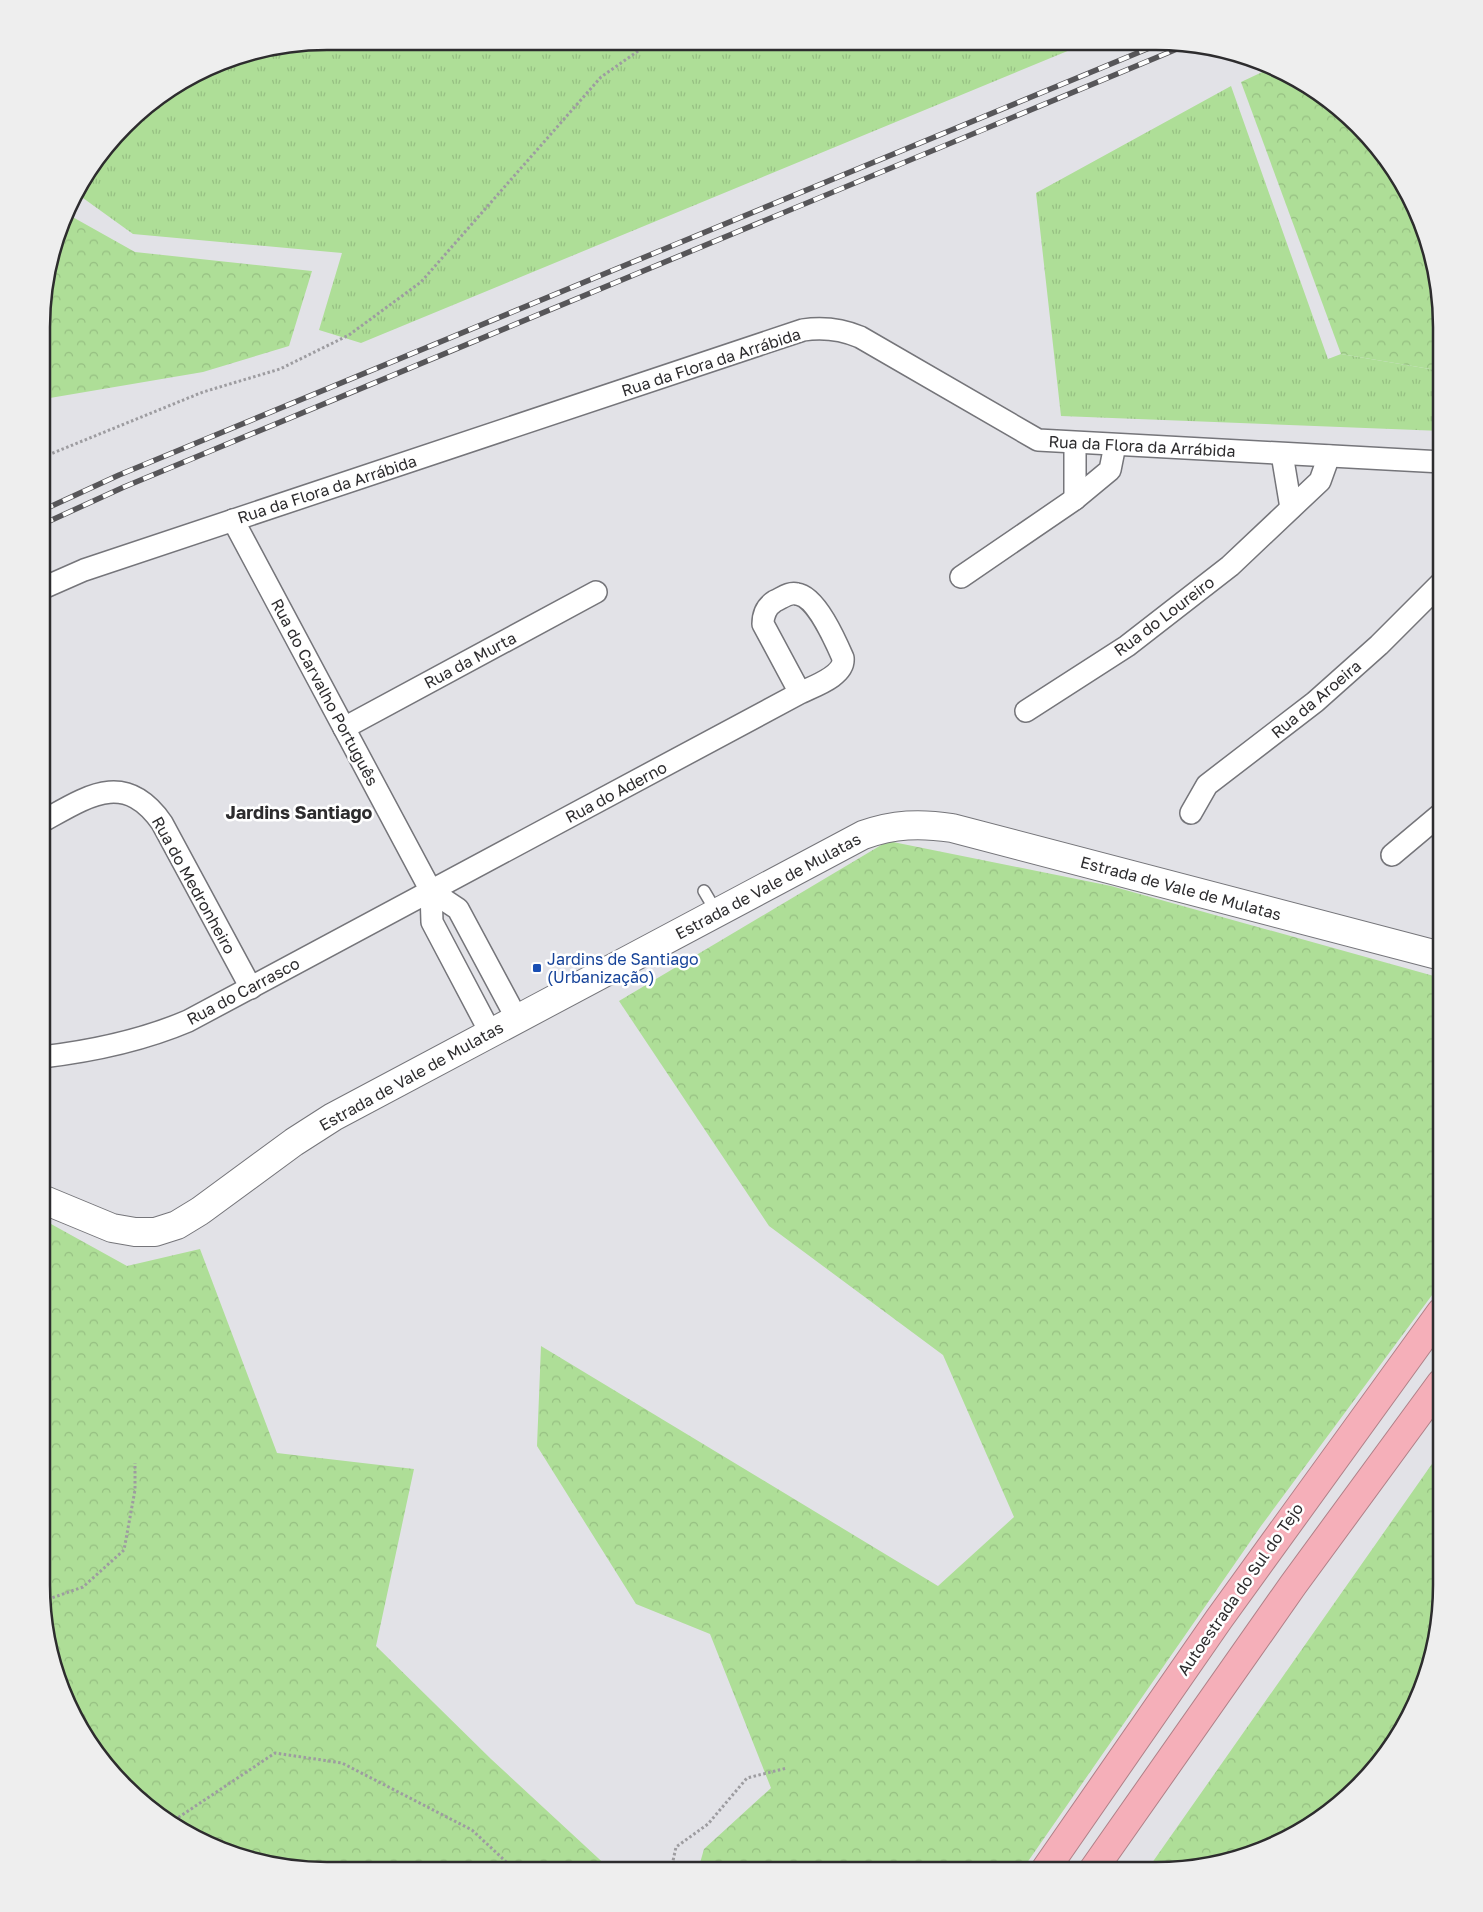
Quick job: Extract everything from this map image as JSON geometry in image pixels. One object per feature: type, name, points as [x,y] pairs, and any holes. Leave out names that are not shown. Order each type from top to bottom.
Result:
[{"type":"highway","name":"Autoestrada do Sul do Tejo","points":[[1051,1862],[1219,1619],[1433,1323]]},
{"type":"highway","points":[[1099,1862],[1292,1585],[1433,1394]]},
{"type":"street","name":"Rua da Flora da Arrábida","points":[[50,585],[84,570],[233,520],[803,330],[814,329],[838,330],[860,337],[1033,437],[1050,442],[1433,462]]},
{"type":"street","points":[[1074,499],[1075,443]]},
{"type":"street","points":[[961,577],[1074,499],[1110,470],[1115,445]]},
{"type":"street","points":[[1282,454],[1291,508]]},
{"type":"street","name":"Rua do Loureiro","points":[[1026,711],[1127,646],[1167,617],[1230,566],[1320,481],[1330,456]]},
{"type":"street","name":"Rua do Carvalho Português","points":[[233,520],[432,891],[458,909],[517,1019]]},
{"type":"street","name":"Rua da Aroeira","points":[[1191,813],[1207,785],[1315,702],[1379,645],[1433,591]]},
{"type":"street","name":"Rua da Murta","points":[[344,728],[596,592]]},
{"type":"street","name":"Rua do Aderno","points":[[432,891],[800,693],[837,673],[842,668],[843,661],[812,602],[799,594],[792,594],[768,606],[764,616],[764,624],[800,693]]},
{"type":"street","name":"Rua do Medronheiro","points":[[50,817],[98,793],[111,791],[140,799],[152,809],[162,823],[251,988]]},
{"type":"street","points":[[1392,855],[1433,821]]},
{"type":"street","name":"Estrada de Vale de Mulatas","points":[[50,1203],[91,1221],[127,1231],[155,1232],[176,1225],[200,1212],[294,1142],[333,1117],[517,1019],[710,902],[863,835],[888,827],[932,825],[1433,954]]},
{"type":"street","name":"Rua do Carvalho Português","points":[[432,891],[432,922],[490,1032]]},
{"type":"street","name":"Rua do Carrasco","points":[[50,1056],[90,1051],[156,1035],[188,1022],[432,891]]},
{"type":"street","points":[[472,998],[498,984]]},
{"type":"path","points":[[50,454],[203,392],[280,370],[349,335],[421,282],[601,78],[640,50]]},
{"type":"path","points":[[51,1598],[83,1587],[124,1550],[135,1490],[135,1462]]},
{"type":"path","points":[[178,1818],[275,1753],[342,1763],[472,1830],[506,1862]]},
{"type":"path","points":[[673,1862],[676,1847],[708,1824],[747,1778],[787,1768]]},
{"type":"green space","points":[[327,50],[1070,50],[361,343],[319,330],[342,253],[133,234],[82,197],[107,158],[144,119],[188,87],[221,71],[273,55]]},
{"type":"green space","points":[[1263,72],[1295,87],[1339,119],[1376,158],[1404,204],[1424,255],[1431,290],[1433,369],[1341,354],[1241,82]]},
{"type":"green space","points":[[1231,86],[1328,359],[1341,354],[1433,369],[1433,431],[1061,416],[1036,193]]},
{"type":"green space","points":[[73,217],[135,252],[312,271],[289,346],[203,372],[50,398],[52,290],[59,255]]},
{"type":"green space","points":[[888,841],[1111,886],[1433,976],[1433,1294],[1261,1526],[1028,1862],[700,1862],[704,1849],[771,1788],[710,1634],[636,1604],[537,1446],[541,1346],[938,1586],[1014,1517],[943,1355],[769,1226],[619,1001]]},
{"type":"green space","points":[[50,1223],[127,1266],[200,1249],[277,1453],[414,1469],[376,1646],[491,1759],[602,1862],[327,1862],[273,1857],[221,1841],[188,1825],[144,1793],[107,1754],[87,1724],[71,1691],[59,1657],[52,1622],[50,1585]]},
{"type":"green space","points":[[1433,1462],[1433,1585],[1428,1639],[1412,1691],[1396,1724],[1376,1754],[1352,1781],[1325,1805],[1279,1833],[1228,1853],[1193,1860],[1153,1862]]},
{"type":"railway","points":[[50,507],[119,475],[1145,50]]},
{"type":"railway","points":[[50,521],[124,487],[1172,51]]},
{"type":"place","name":"Jardins de Santiago (Urbanização)","points":[[537,968]]},
{"type":"district","name":"Jardins Santiago","points":[[299,813]]}]
